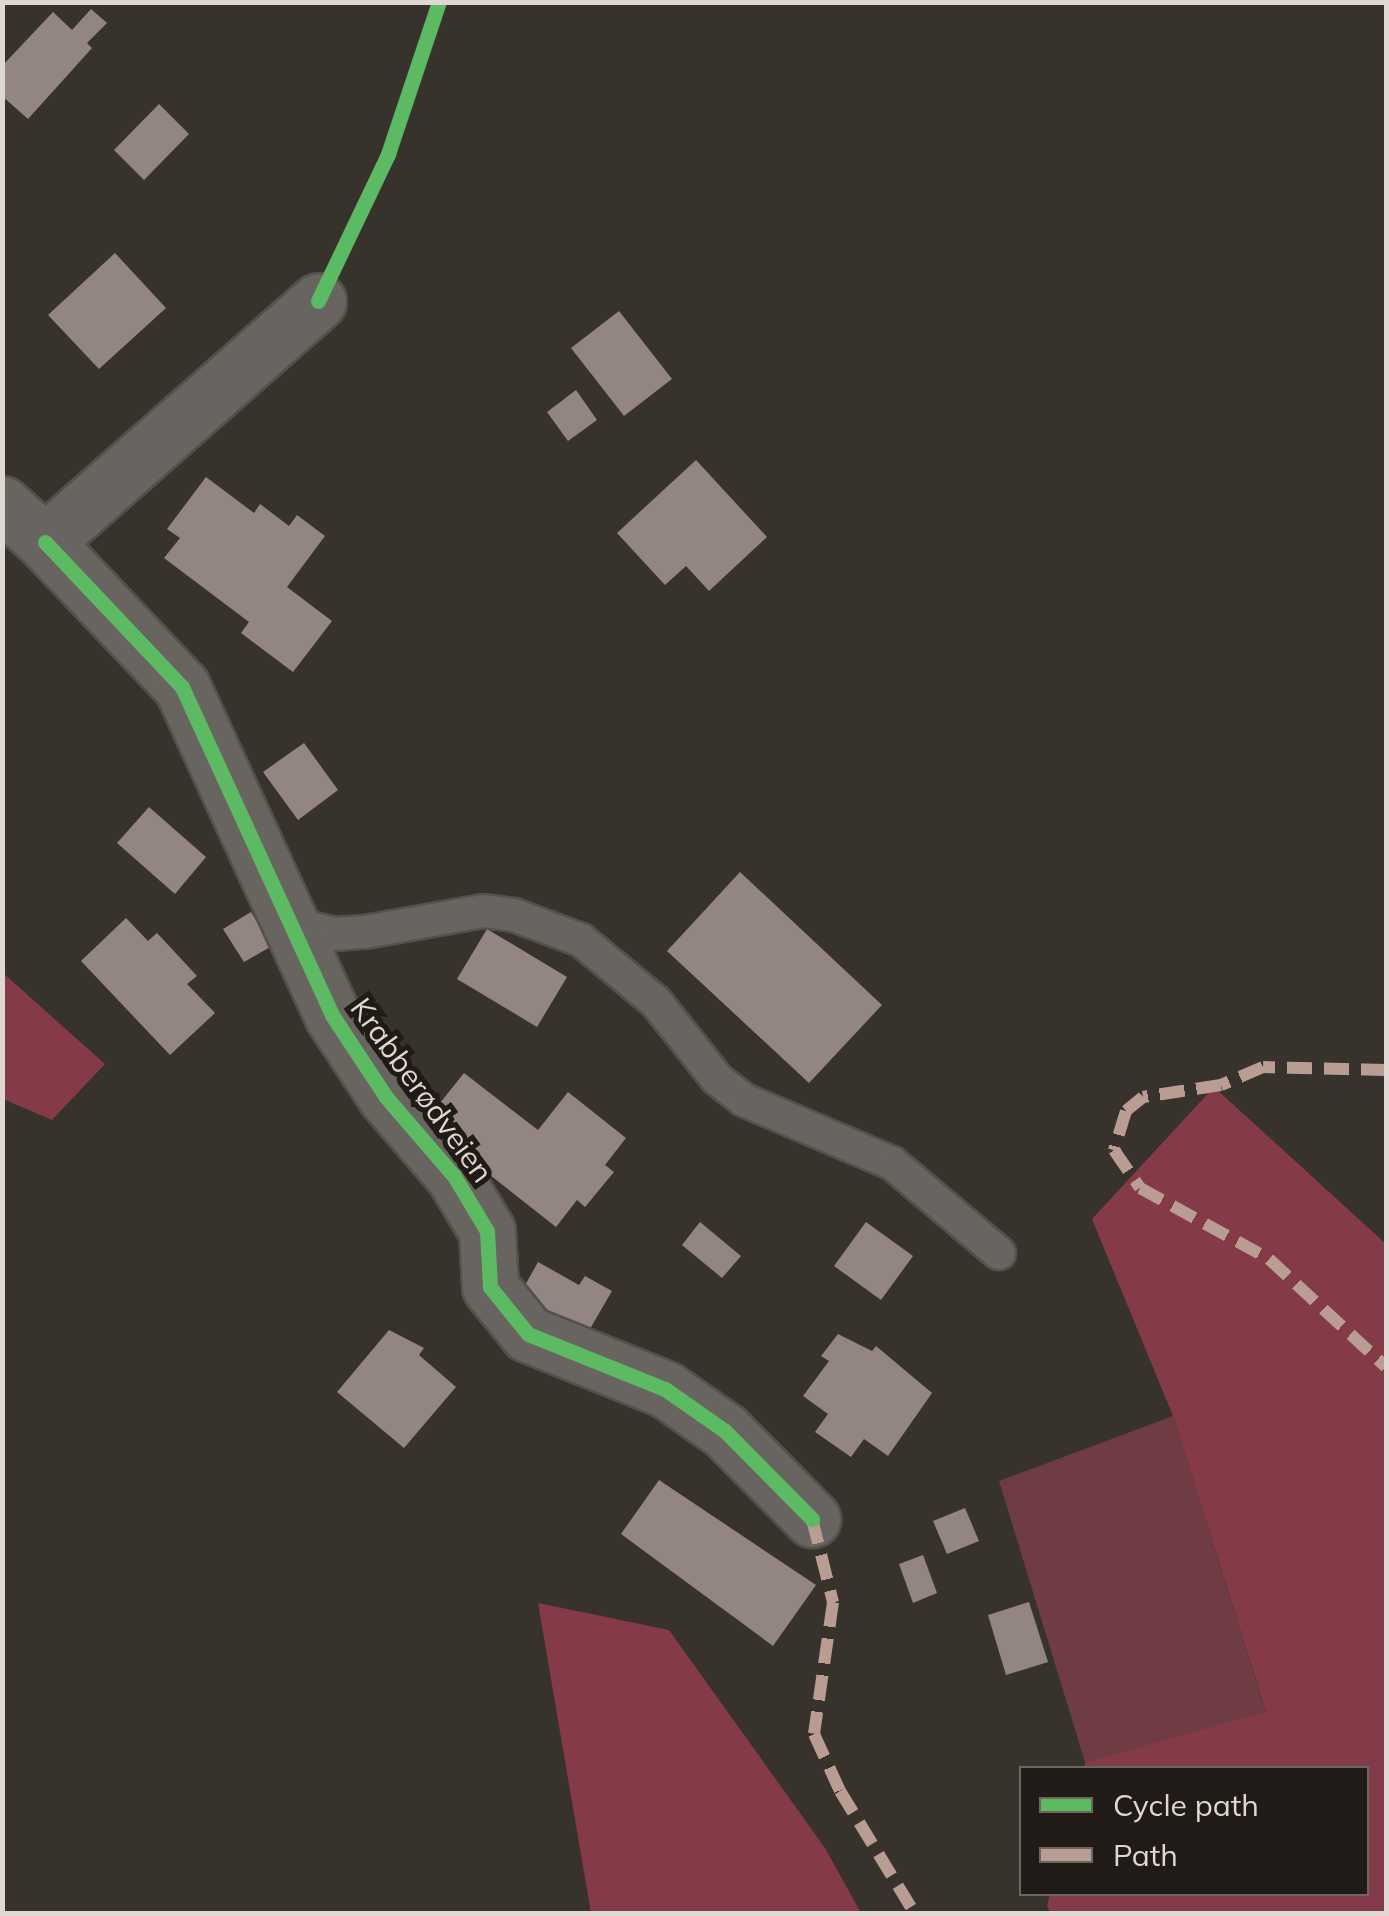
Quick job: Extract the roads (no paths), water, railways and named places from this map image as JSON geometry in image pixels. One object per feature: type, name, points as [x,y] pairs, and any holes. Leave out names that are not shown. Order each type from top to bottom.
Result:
[{"type":"street","points":[[44,542],[318,300]]},
{"type":"street","name":"Krabberødveien","points":[[2,504],[44,542],[182,687],[332,1016],[486,1231],[490,1287],[528,1334],[665,1389],[725,1431],[812,1520]]},
{"type":"lane","points":[[286,922],[365,932],[483,912],[514,914],[580,940],[656,1002],[718,1079],[744,1100],[892,1164],[999,1254]]}]
